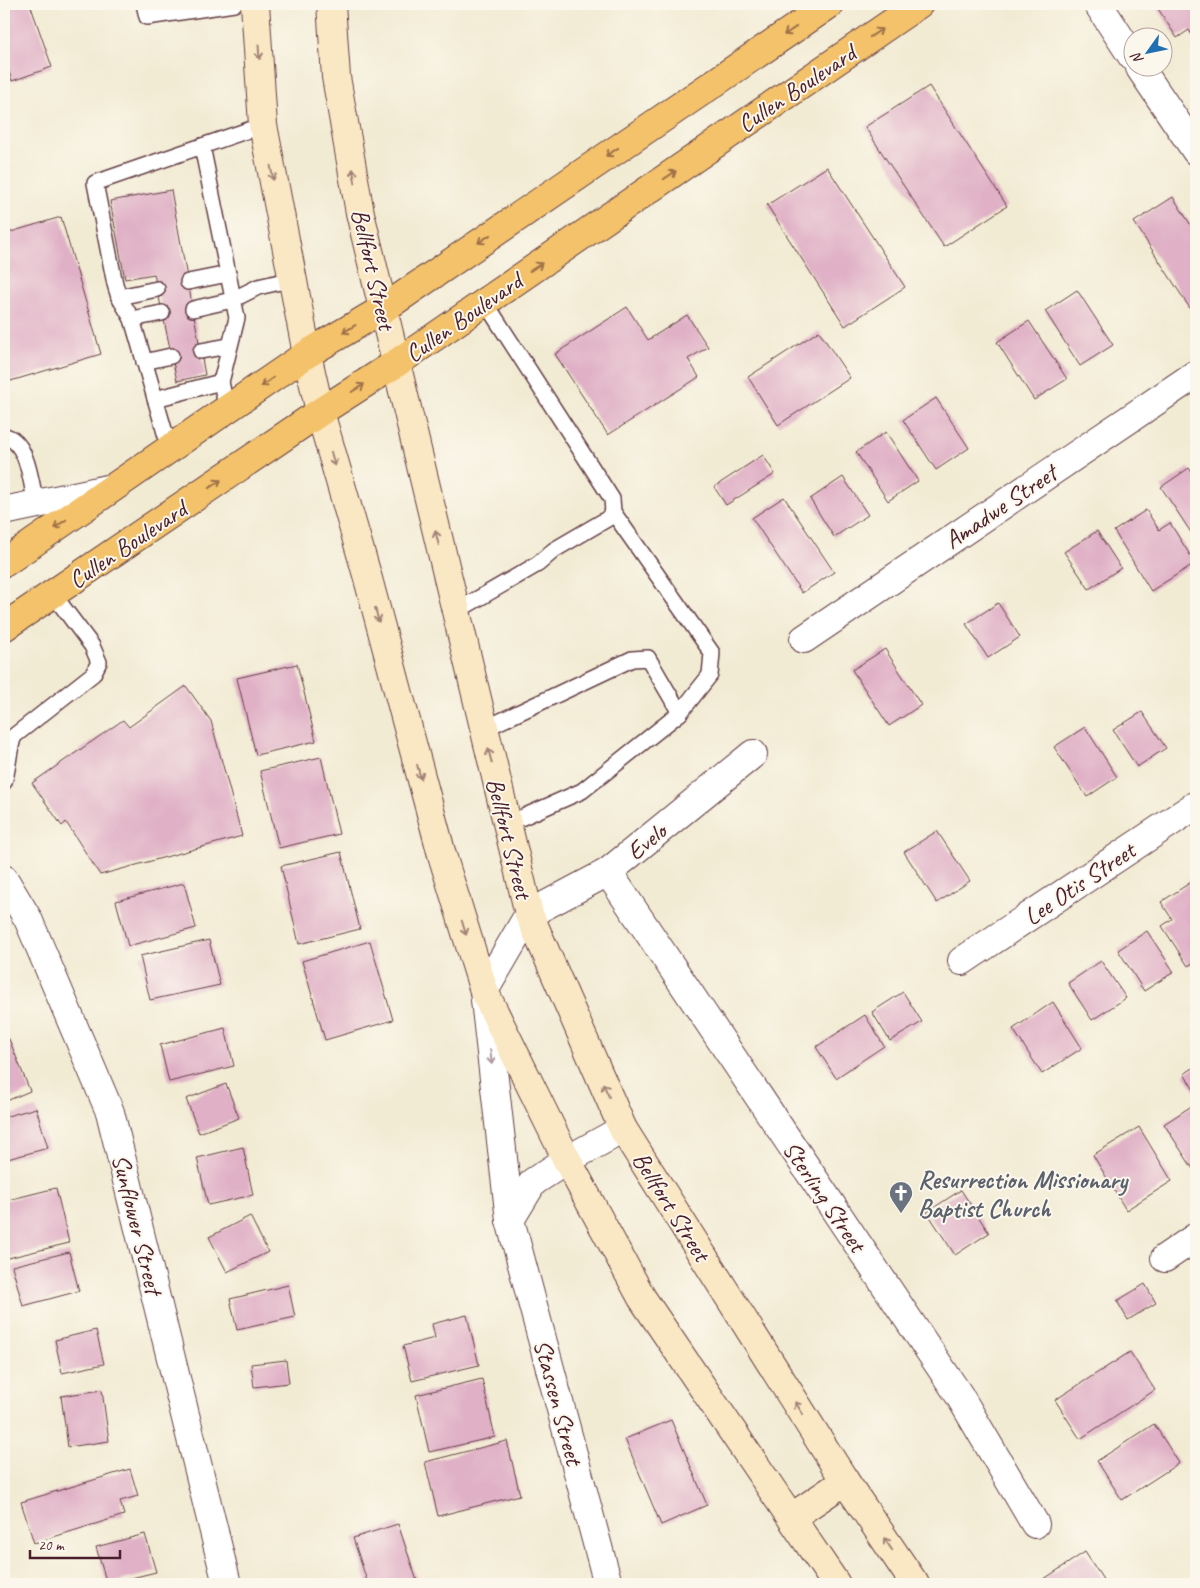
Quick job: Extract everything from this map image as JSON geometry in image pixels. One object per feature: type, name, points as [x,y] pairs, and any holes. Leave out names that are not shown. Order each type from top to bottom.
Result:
[{"type":"main road","points":[[255,4],[263,125],[320,412],[442,855],[484,991],[567,1160],[642,1298],[836,1584]]},
{"type":"main road","name":"Bellfort Street","points":[[331,4],[336,77],[360,213],[529,914],[623,1129],[845,1481],[915,1584]]},
{"type":"main road","name":"Cullen Boulevard","points":[[4,562],[170,450],[307,354],[383,309],[830,4]]},
{"type":"main road","name":"Cullen Boulevard","points":[[4,628],[320,412],[395,364],[919,4]]},
{"type":"main road","points":[[792,1517],[845,1481]]},
{"type":"street","points":[[1098,4],[1122,41]]},
{"type":"street","points":[[1147,78],[1196,151]]},
{"type":"street","name":"Amadwe Street","points":[[804,638],[1196,374]]},
{"type":"street","points":[[4,511],[112,488]]},
{"type":"street","name":"Evelo","points":[[529,914],[608,872],[753,754]]},
{"type":"street","name":"Lee Otis Street","points":[[962,961],[1196,805]]},
{"type":"street","name":"Sterling Street","points":[[608,872],[959,1394],[1035,1524]]},
{"type":"street","name":"Sunflower Street","points":[[4,880],[28,919],[110,1112],[227,1584]]},
{"type":"street","points":[[484,991],[529,914]]},
{"type":"street","name":"Stassen Street","points":[[484,991],[510,1220],[608,1584]]},
{"type":"street","points":[[510,1220],[533,1182],[567,1160],[623,1129]]},
{"type":"street","points":[[1165,1258],[1196,1237]]},
{"type":"lane","points":[[144,4],[148,17],[234,4]]},
{"type":"lane","points":[[170,450],[132,319],[120,297],[95,183],[263,125]]},
{"type":"lane","points":[[202,146],[237,318],[228,346],[221,382],[227,410]]},
{"type":"lane","points":[[188,282],[228,274]]},
{"type":"lane","points":[[193,309],[232,300],[258,287],[293,279]]},
{"type":"lane","points":[[120,297],[157,289]]},
{"type":"lane","points":[[485,302],[612,499],[613,512],[712,653],[710,674],[680,713],[582,791],[507,824]]},
{"type":"lane","points":[[132,319],[162,313]]},
{"type":"lane","points":[[201,351],[228,346]]},
{"type":"lane","points":[[144,362],[171,356]]},
{"type":"lane","points":[[155,399],[221,382]]},
{"type":"lane","points":[[4,436],[14,439],[19,445],[36,504]]},
{"type":"lane","points":[[455,612],[538,564],[554,550],[607,519],[613,512]]},
{"type":"lane","points":[[4,782],[8,768],[9,748],[14,736],[93,674],[99,662],[92,646],[53,594]]},
{"type":"lane","points":[[484,729],[632,659],[648,658],[680,713]]},
{"type":"building","points":[[4,4],[30,4],[52,67],[12,81],[4,58]]},
{"type":"building","points":[[1155,4],[1196,4],[1196,42],[1189,30],[1177,38]]},
{"type":"building","points":[[929,86],[1007,206],[944,247],[865,127]]},
{"type":"building","points":[[827,167],[905,287],[845,326],[767,205]]},
{"type":"building","points":[[171,190],[205,375],[177,381],[154,274],[125,279],[110,201]]},
{"type":"building","points":[[1173,197],[1196,233],[1196,311],[1193,313],[1134,222]]},
{"type":"building","points":[[61,217],[101,354],[4,383],[4,234]]},
{"type":"building","points":[[1077,290],[1113,345],[1080,366],[1045,311]]},
{"type":"building","points":[[627,307],[648,340],[687,315],[708,347],[688,359],[699,377],[608,435],[555,354]]},
{"type":"building","points":[[1029,321],[1067,379],[1034,400],[997,342]]},
{"type":"building","points":[[819,331],[850,378],[778,425],[748,377]]},
{"type":"building","points":[[936,398],[969,448],[936,470],[903,420]]},
{"type":"building","points":[[886,432],[918,481],[888,501],[856,452]]},
{"type":"building","points":[[763,455],[775,474],[726,505],[714,487]]},
{"type":"building","points":[[1189,468],[1196,479],[1196,540],[1161,487]]},
{"type":"building","points":[[843,477],[868,515],[834,537],[810,499]]},
{"type":"building","points":[[784,497],[834,572],[802,593],[752,518]]},
{"type":"building","points":[[1146,510],[1159,530],[1170,523],[1195,563],[1151,591],[1114,531]]},
{"type":"building","points":[[1097,531],[1121,568],[1089,589],[1064,552]]},
{"type":"building","points":[[998,603],[1020,637],[988,658],[966,624]]},
{"type":"building","points":[[885,649],[921,705],[889,726],[852,670]]},
{"type":"building","points":[[297,664],[316,741],[256,755],[237,678]]},
{"type":"building","points":[[186,686],[211,721],[242,836],[100,875],[66,822],[62,826],[32,783],[123,720],[129,727]]},
{"type":"building","points":[[1142,712],[1166,748],[1137,767],[1113,730]]},
{"type":"building","points":[[1085,727],[1117,777],[1087,797],[1054,747]]},
{"type":"building","points":[[321,757],[339,834],[279,848],[260,771]]},
{"type":"building","points":[[937,831],[970,881],[937,903],[904,852]]},
{"type":"building","points":[[341,852],[360,929],[299,944],[281,866]]},
{"type":"building","points":[[1194,880],[1196,884],[1196,961],[1188,966],[1162,926],[1172,919],[1161,902]]},
{"type":"building","points":[[184,883],[196,928],[128,946],[116,901]]},
{"type":"building","points":[[1147,931],[1174,972],[1144,991],[1118,950]]},
{"type":"building","points":[[209,940],[220,985],[150,1000],[140,956]]},
{"type":"building","points":[[370,941],[393,1020],[325,1040],[302,961]]},
{"type":"building","points":[[1101,961],[1126,998],[1092,1020],[1068,983]]},
{"type":"building","points":[[903,992],[922,1022],[890,1041],[872,1012]]},
{"type":"building","points":[[1053,1002],[1082,1048],[1042,1074],[1013,1029]]},
{"type":"building","points":[[865,1015],[884,1046],[836,1078],[816,1047]]},
{"type":"building","points":[[225,1028],[234,1066],[169,1082],[160,1045]]},
{"type":"building","points":[[9,1039],[30,1091],[4,1102],[4,1042]]},
{"type":"building","points":[[1196,1066],[1196,1093],[1184,1074]]},
{"type":"building","points":[[226,1084],[239,1118],[199,1133],[186,1099]]},
{"type":"building","points":[[1193,1105],[1196,1110],[1196,1167],[1193,1169],[1164,1124]]},
{"type":"building","points":[[36,1108],[48,1148],[4,1160],[4,1117]]},
{"type":"building","points":[[1139,1127],[1172,1181],[1126,1210],[1093,1155]]},
{"type":"building","points":[[243,1147],[253,1195],[208,1205],[197,1158]]},
{"type":"building","points":[[56,1188],[69,1243],[4,1259],[4,1201]]},
{"type":"building","points":[[961,1190],[989,1233],[955,1255],[927,1212]]},
{"type":"building","points":[[250,1216],[268,1252],[227,1272],[209,1237]]},
{"type":"building","points":[[69,1252],[79,1291],[23,1306],[12,1266]]},
{"type":"building","points":[[1145,1284],[1156,1303],[1128,1320],[1117,1301]]},
{"type":"building","points":[[288,1285],[295,1317],[237,1330],[230,1299]]},
{"type":"building","points":[[467,1315],[479,1365],[412,1381],[403,1346],[435,1338],[432,1324]]},
{"type":"building","points":[[96,1330],[104,1364],[62,1373],[55,1340]]},
{"type":"building","points":[[1130,1352],[1155,1390],[1080,1439],[1055,1400]]},
{"type":"building","points":[[286,1360],[289,1383],[254,1387],[251,1364]]},
{"type":"building","points":[[482,1379],[495,1437],[429,1452],[416,1395]]},
{"type":"building","points":[[102,1390],[109,1441],[68,1447],[61,1396]]},
{"type":"building","points":[[671,1420],[707,1505],[661,1525],[625,1439]]},
{"type":"building","points":[[1154,1424],[1179,1463],[1122,1500],[1097,1461]]},
{"type":"building","points":[[507,1441],[520,1495],[438,1516],[425,1462]]},
{"type":"building","points":[[130,1469],[138,1496],[120,1501],[124,1515],[34,1543],[21,1502]]},
{"type":"building","points":[[398,1524],[418,1584],[368,1584],[353,1538]]},
{"type":"building","points":[[145,1534],[156,1572],[107,1584],[96,1547]]},
{"type":"building","points":[[1085,1552],[1106,1584],[1038,1583]]},
{"type":"place","name":"Resurrection Missionary Baptist Church","points":[[901,1214]]}]
